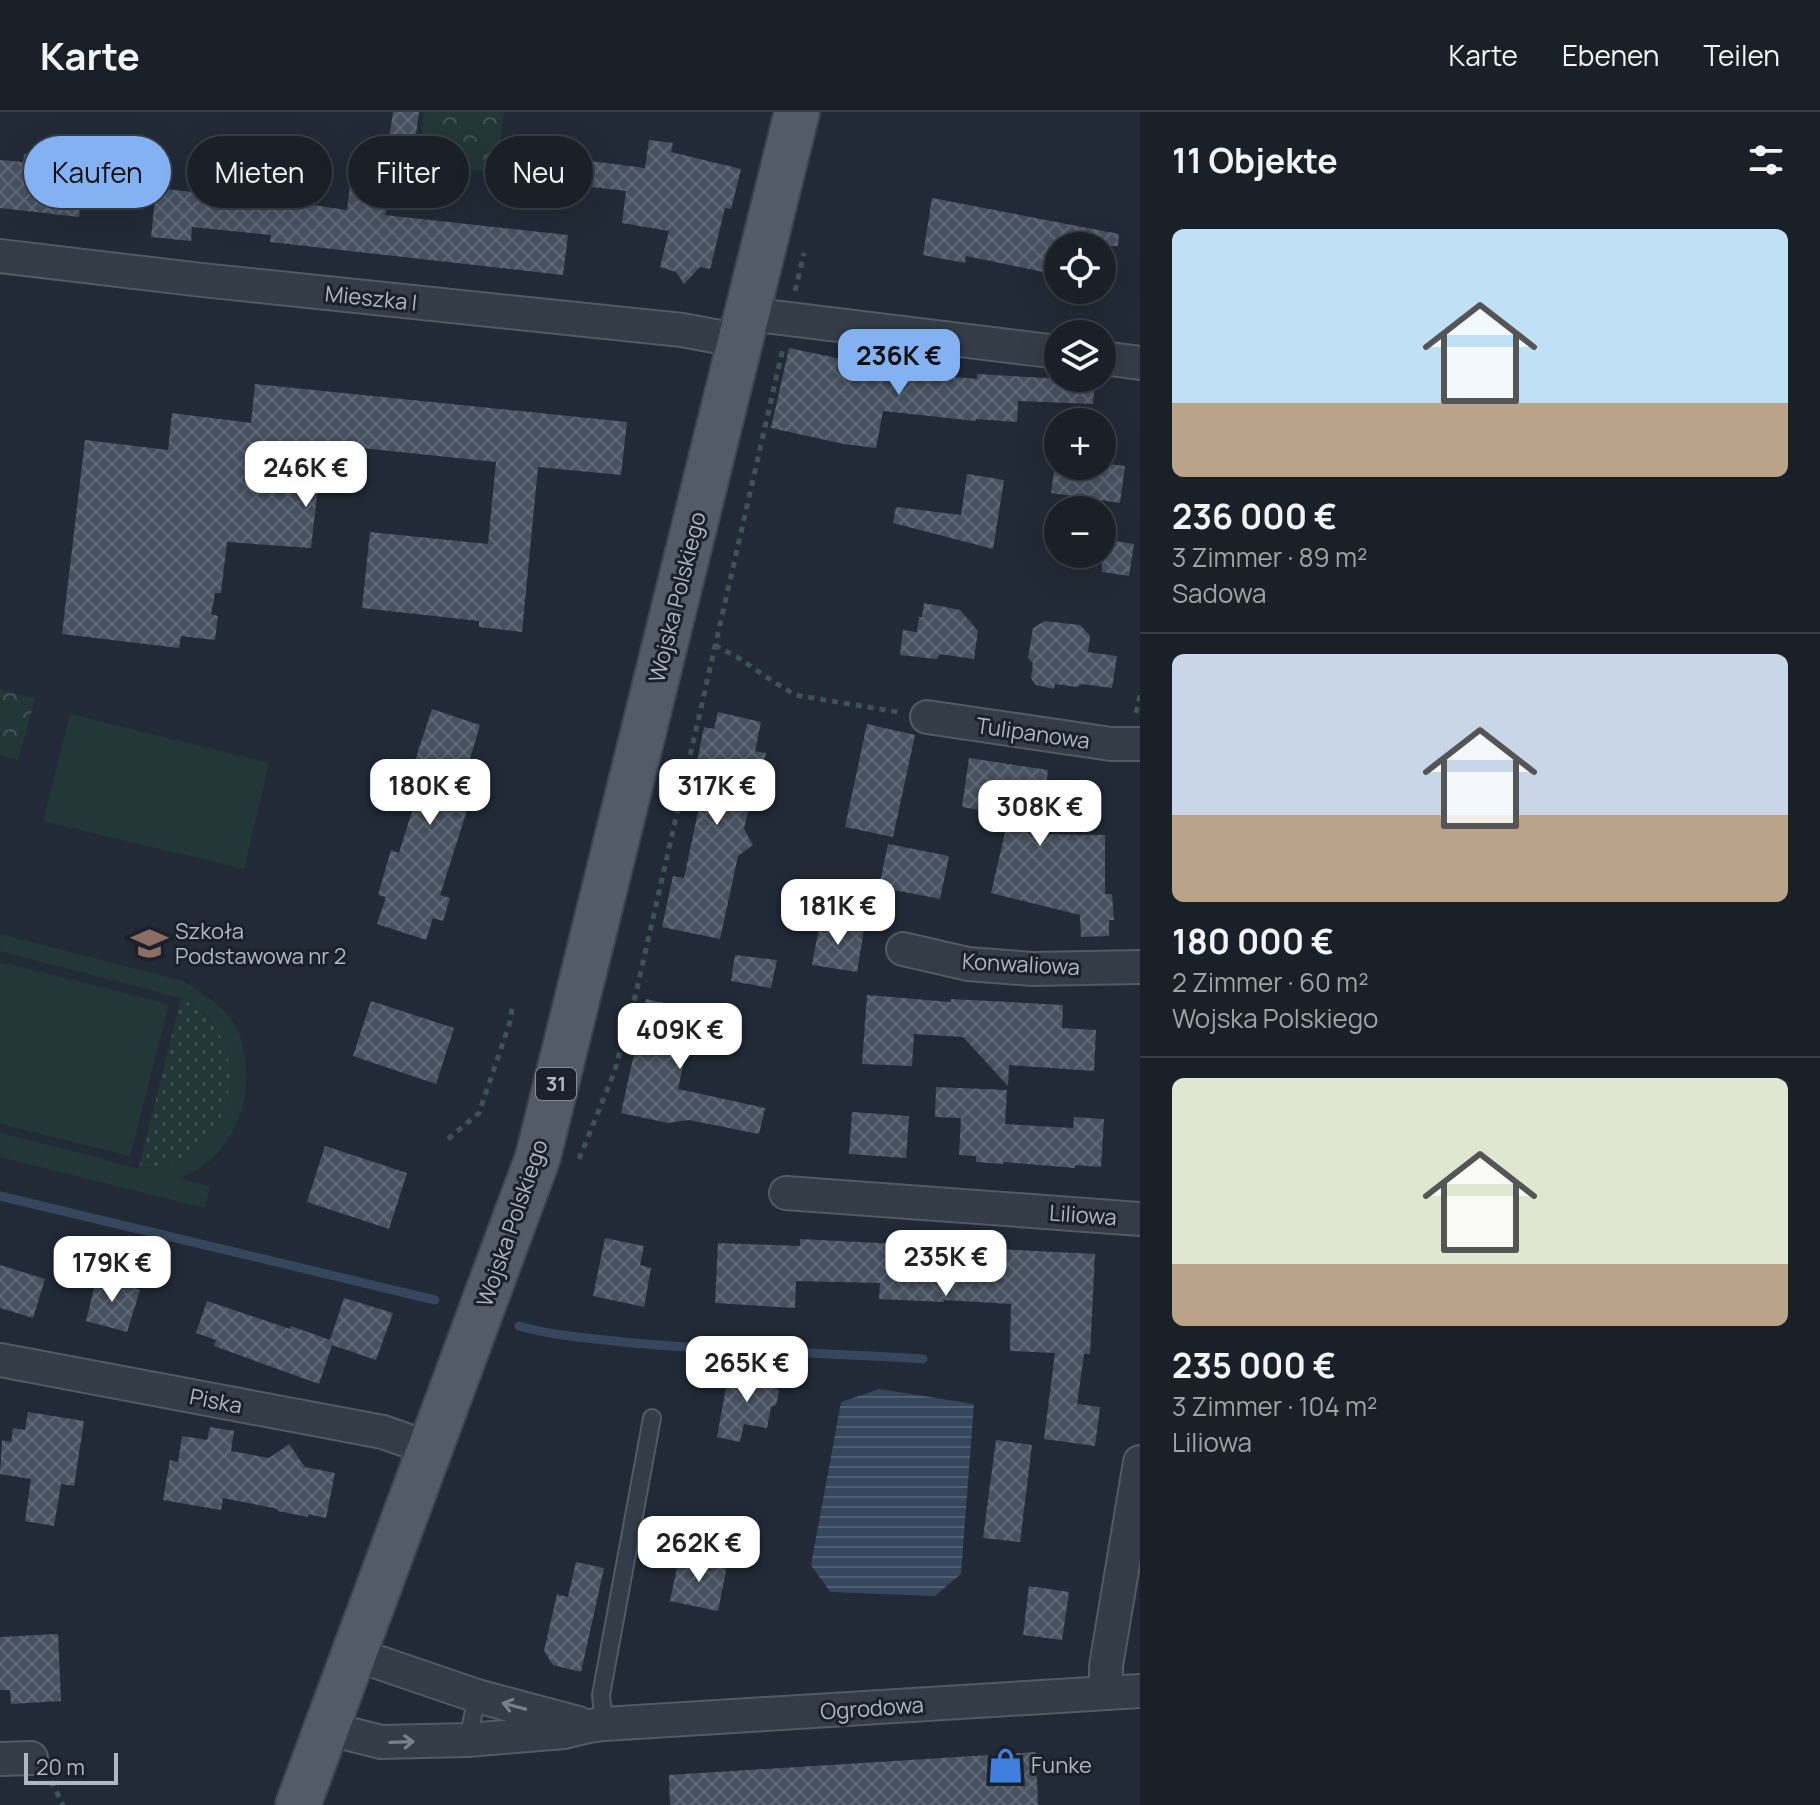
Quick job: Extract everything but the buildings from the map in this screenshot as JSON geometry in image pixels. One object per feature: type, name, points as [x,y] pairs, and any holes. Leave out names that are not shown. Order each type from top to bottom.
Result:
[{"type":"main road","name":"Wojska Polskiego","points":[[298,1805],[538,1157],[797,112]]},
{"type":"street","name":"Mieszka I","points":[[0,256],[217,282],[682,330],[744,327],[1044,351]]},
{"type":"street","points":[[1116,360],[1140,363]]},
{"type":"street","name":"Tulipanowa","points":[[927,717],[1111,744],[1140,744]]},
{"type":"street","name":"Konwaliowa","points":[[903,949],[968,964],[1033,969],[1140,967]]},
{"type":"street","name":"Liliowa","points":[[786,1193],[1140,1219]]},
{"type":"street","name":"Piska","points":[[0,1360],[383,1432],[431,1449]]},
{"type":"street","points":[[1106,1693],[1106,1666],[1140,1462]]},
{"type":"street","name":"Ogrodowa","points":[[354,1654],[477,1696],[596,1725]]},
{"type":"street","name":"Ogrodowa","points":[[326,1728],[381,1742],[468,1740],[564,1732],[596,1725],[1140,1691]]},
{"type":"lane","points":[[596,1725],[652,1418]]},
{"type":"lane","points":[[468,1740],[477,1696]]},
{"type":"path","points":[[751,481],[784,347]]},
{"type":"path","points":[[715,645],[795,695],[927,717]]},
{"type":"path","points":[[448,1139],[479,1113],[511,1019],[512,1005]]},
{"type":"green space","points":[[424,112],[504,112],[501,136],[485,136],[485,171],[469,169],[469,136],[421,136]]},
{"type":"green space","points":[[0,689],[35,699],[18,760],[0,755]]},
{"type":"green space","points":[[70,714],[269,763],[244,869],[43,821]]},
{"type":"green space","points":[[0,934],[183,981],[227,1014],[238,1032],[244,1053],[246,1091],[241,1110],[224,1145],[212,1159],[179,1178],[210,1187],[205,1208],[0,1157],[0,1133],[133,1167],[147,1168],[182,1158],[208,1136],[217,1123],[228,1095],[230,1064],[220,1035],[196,1007],[177,997],[0,951]]},
{"type":"green space","points":[[0,962],[169,1004],[130,1156],[0,1124]]},
{"type":"green space","points":[[181,999],[204,1014],[221,1038],[228,1057],[228,1096],[211,1133],[198,1148],[171,1163],[139,1168]]},
{"type":"water","points":[[879,1389],[974,1404],[961,1574],[935,1596],[830,1592],[811,1565],[841,1402]]},
{"type":"waterway","points":[[0,1196],[435,1300]]},
{"type":"waterway","points":[[519,1326],[571,1336],[660,1345],[923,1359]]},
{"type":"place","name":"Szkoła Podstawowa nr 2","points":[[149,944]]},
{"type":"place","name":"Funke","points":[[1005,1765]]}]
